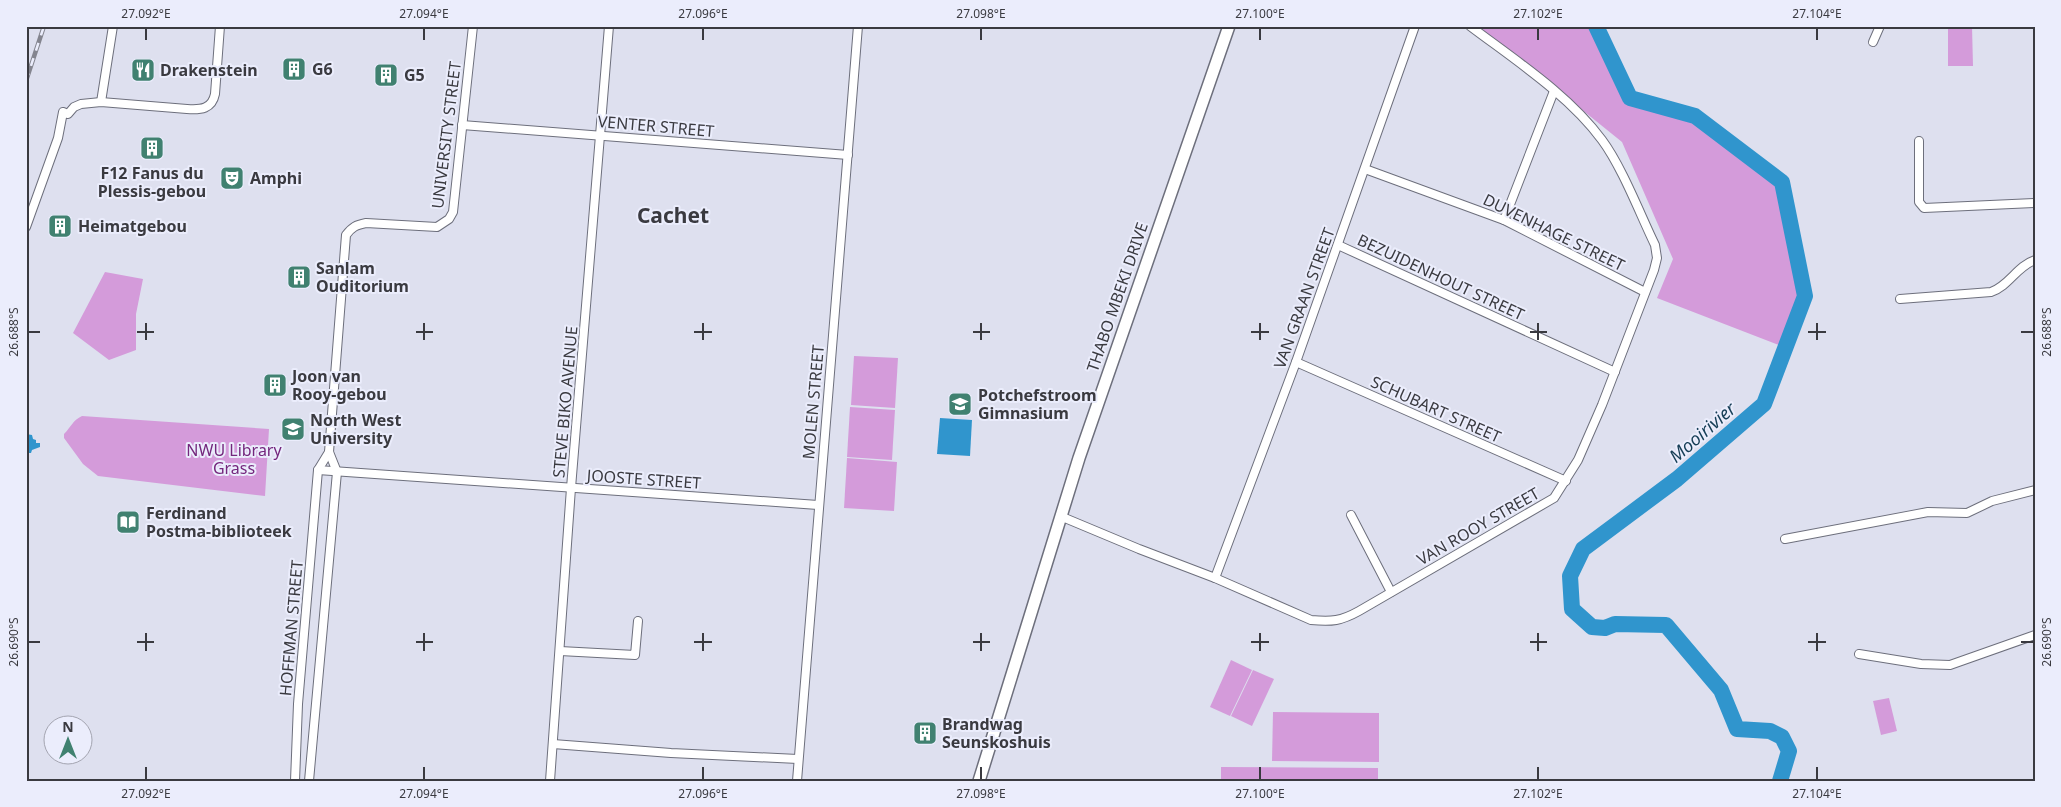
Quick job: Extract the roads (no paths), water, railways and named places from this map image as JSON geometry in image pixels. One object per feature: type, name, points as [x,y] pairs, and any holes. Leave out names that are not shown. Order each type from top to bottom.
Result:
[{"type":"main road","name":"THABO MBEKI DRIVE","points":[[979,781],[1060,516],[1212,69],[1229,26]]},
{"type":"street","points":[[101,102],[113,26]]},
{"type":"street","points":[[26,227],[58,138],[63,112],[68,114],[74,107],[81,104],[101,102],[199,110],[208,107],[213,102],[215,94],[220,26]]},
{"type":"street","name":"UNIVERSITY STREET","points":[[345,244],[346,235],[358,224],[437,227],[449,219],[453,212],[473,26]]},
{"type":"street","name":"STEVE BIKO AVENUE","points":[[550,781],[609,26]]},
{"type":"street","name":"MOLEN STREET","points":[[797,781],[858,26]]},
{"type":"street","name":"VAN GRAAN STREET","points":[[1215,578],[1296,362],[1415,26]]},
{"type":"street","name":"VAN ROOY STREET","points":[[1060,516],[1215,578],[1311,620],[1328,622],[1343,620],[1554,498],[1566,481],[1581,452],[1615,372],[1654,270],[1657,258],[1655,246],[1603,142],[1582,116],[1554,91],[1470,26]]},
{"type":"street","points":[[1873,42],[1880,26]]},
{"type":"street","points":[[1504,220],[1554,91]]},
{"type":"street","name":"VENTER STREET","points":[[462,125],[848,155]]},
{"type":"street","points":[[1919,142],[1919,202],[1924,208],[2035,203]]},
{"type":"street","name":"DUVENHAGE STREET","points":[[1365,169],[1504,220],[1646,292]]},
{"type":"street","name":"HOFFMAN STREET","points":[[309,781],[336,472],[329,452],[345,244]]},
{"type":"street","name":"BEZUIDENHOUT STREET","points":[[1338,244],[1615,372]]},
{"type":"street","points":[[1900,298],[1991,292],[2002,287],[2021,268],[2035,260]]},
{"type":"street","name":"SCHUBART STREET","points":[[1296,362],[1566,481]]},
{"type":"street","name":"HOFFMAN STREET","points":[[295,781],[298,704],[318,470],[329,452]]},
{"type":"street","name":"JOOSTE STREET","points":[[318,470],[818,505]]},
{"type":"street","points":[[1785,539],[1928,512],[1968,513],[1992,501],[2035,490]]},
{"type":"street","points":[[1351,515],[1391,592]]},
{"type":"street","points":[[560,651],[635,655],[638,622]]},
{"type":"street","points":[[1859,654],[1921,664],[1950,666],[2035,635]]},
{"type":"street","points":[[553,744],[672,753],[798,759]]},
{"type":"water","points":[[940,418],[972,420],[970,456],[937,454]]},
{"type":"water","points":[[26,434],[32,435],[36,443],[40,443],[40,447],[32,450],[31,453],[26,453]]},
{"type":"waterway","name":"Mooirivier","points":[[1596,26],[1630,98],[1695,116],[1782,182],[1805,296],[1764,404],[1677,479],[1583,549],[1570,576],[1572,609],[1592,627],[1605,628],[1615,624],[1666,625],[1721,690],[1737,729],[1770,731],[1782,737],[1789,751],[1780,781]]},
{"type":"railway","points":[[26,30],[28,26]]},
{"type":"railway","points":[[26,81],[44,26]]},
{"type":"place","name":"G6","points":[[294,69]]},
{"type":"place","name":"Drakenstein","points":[[143,70]]},
{"type":"place","name":"G5","points":[[386,75]]},
{"type":"place","name":"F12 Fanus du Plessis-gebou","points":[[152,148]]},
{"type":"place","name":"Amphi","points":[[232,178]]},
{"type":"place","name":"Heimatgebou","points":[[60,226]]},
{"type":"place","name":"Sanlam Ouditorium","points":[[299,277]]},
{"type":"place","name":"Joon van Rooy-gebou","points":[[275,385]]},
{"type":"place","name":"Potchefstroom Gimnasium","points":[[960,404]]},
{"type":"place","name":"North West University","points":[[293,429]]},
{"type":"place","name":"Ferdinand Postma-biblioteek","points":[[128,522]]},
{"type":"place","name":"Brandwag Seunskoshuis","points":[[925,733]]},
{"type":"district","name":"Cachet","points":[[673,215]]},
{"type":"park label","name":"NWU Library Grass","points":[[234,459]]}]
